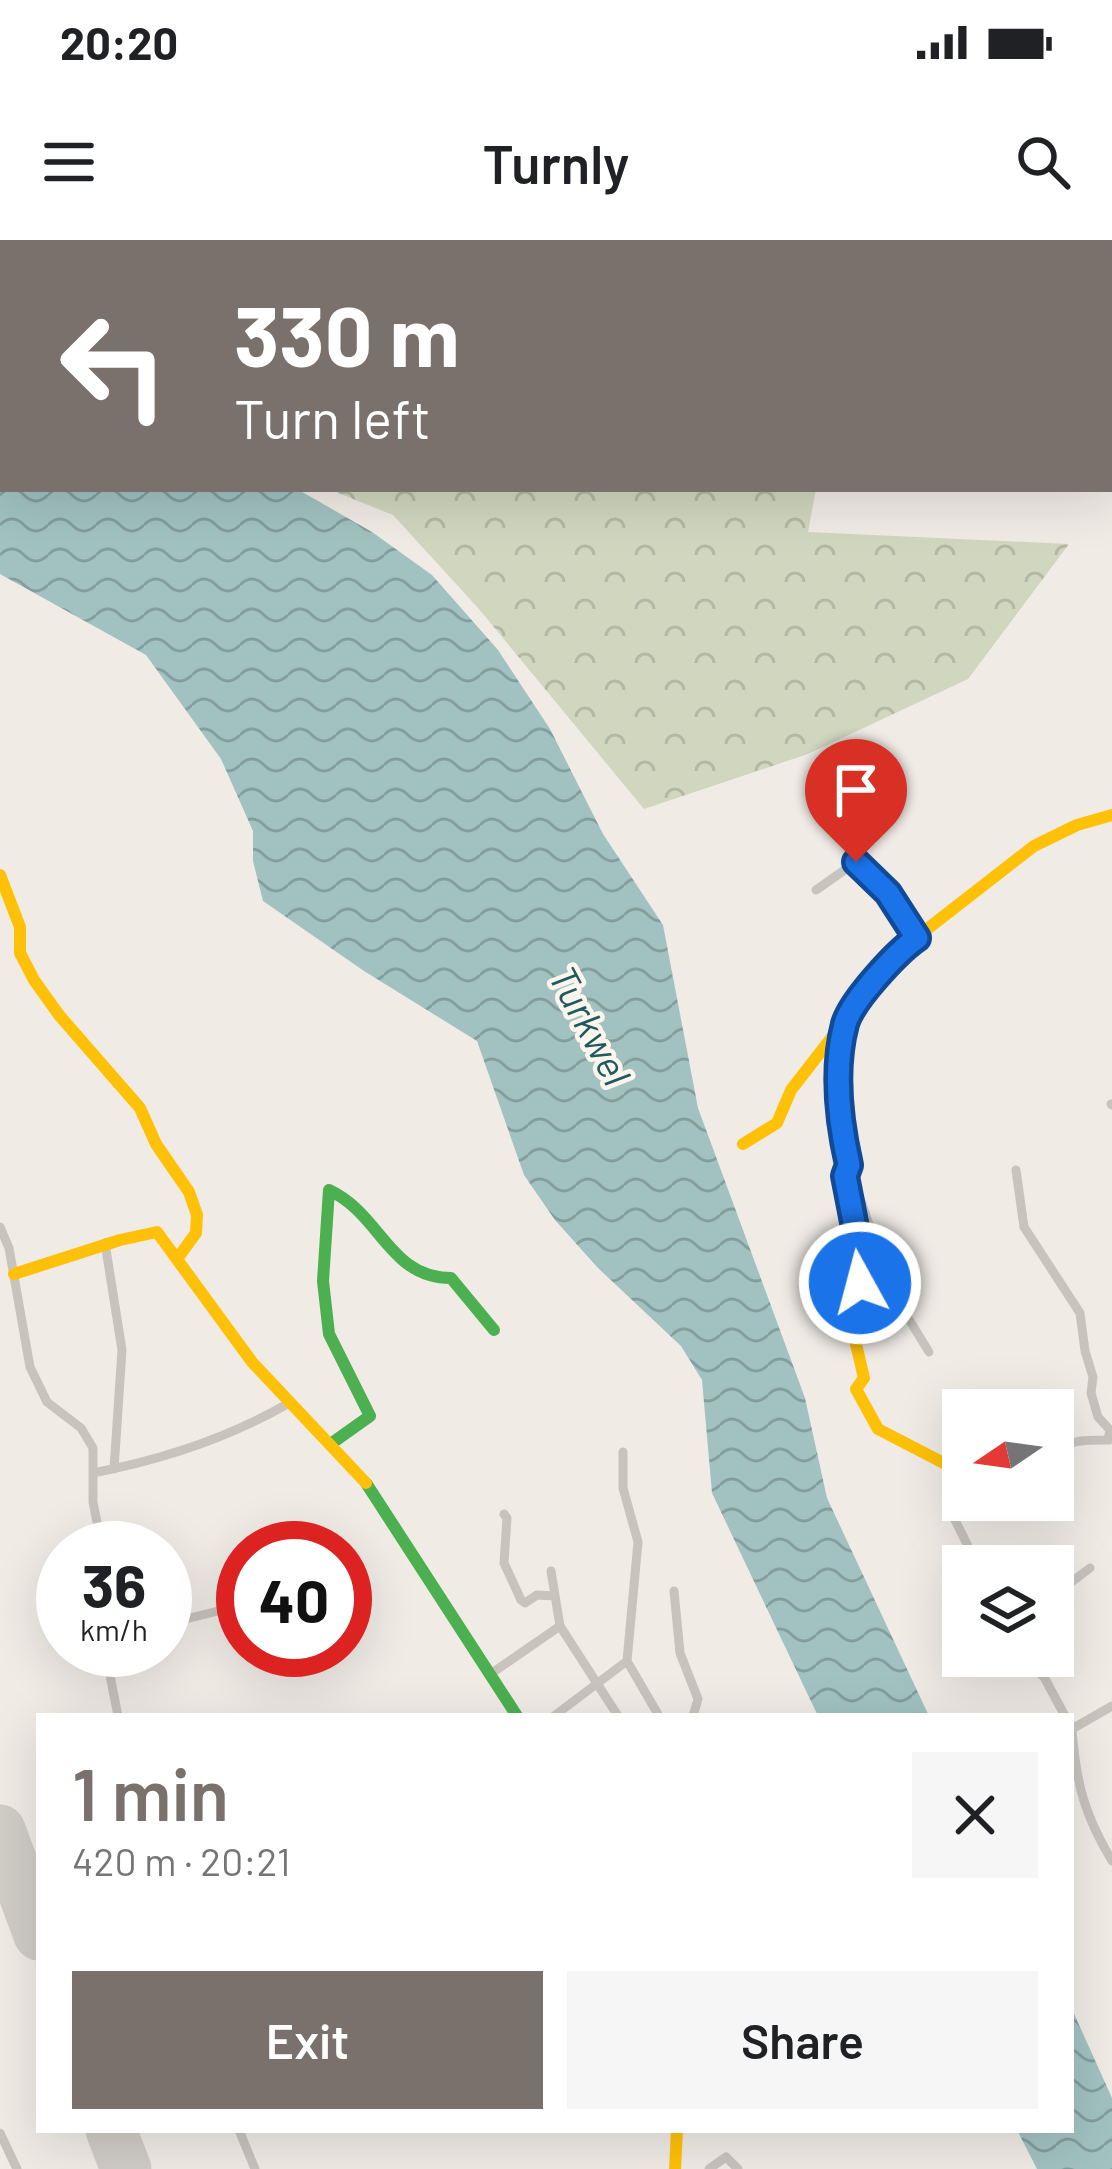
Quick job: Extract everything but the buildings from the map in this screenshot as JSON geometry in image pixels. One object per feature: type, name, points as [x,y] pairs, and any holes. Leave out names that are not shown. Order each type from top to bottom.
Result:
[{"type":"street","points":[[743,1144],[777,1123],[791,1090],[899,951],[1034,846],[1077,825],[1112,815]]},
{"type":"street","points":[[816,890],[856,862],[888,893],[917,938]]},
{"type":"street","points":[[0,875],[20,927],[20,953],[34,980],[140,1108],[156,1144],[189,1192],[197,1215],[196,1233],[177,1259]]},
{"type":"street","points":[[846,1020],[838,1090],[849,1165],[891,1290],[929,1352]]},
{"type":"street","points":[[849,1165],[845,1176],[865,1304],[856,1344],[864,1378],[856,1389],[878,1429],[942,1462]]},
{"type":"street","points":[[1016,1170],[1024,1227],[1080,1313],[1094,1378],[1090,1393],[1098,1417],[1110,1430],[1110,1440],[1074,1442]]},
{"type":"street","points":[[332,1443],[370,1416],[329,1334],[323,1282],[329,1190],[352,1198],[415,1274],[432,1280],[451,1278],[494,1330]]},
{"type":"street","points":[[0,1227],[9,1248],[30,1367],[47,1402],[81,1427],[90,1440],[97,1521]]},
{"type":"street","points":[[14,1274],[105,1243],[157,1232],[252,1361],[374,1492],[515,1713]]},
{"type":"street","points":[[105,1243],[122,1350],[114,1469]]},
{"type":"street","points":[[93,1474],[240,1429],[289,1403]]},
{"type":"street","points":[[623,1451],[623,1488],[638,1542],[627,1660],[657,1713]]},
{"type":"street","points":[[504,1514],[504,1563],[521,1600],[555,1596]]},
{"type":"street","points":[[1074,1580],[1090,1568]]},
{"type":"street","points":[[550,1571],[560,1626],[616,1713]]},
{"type":"street","points":[[674,1591],[680,1653],[698,1699],[694,1713]]},
{"type":"street","points":[[492,1673],[560,1626]]},
{"type":"street","points":[[558,1713],[627,1660]]},
{"type":"street","points":[[110,1677],[117,1713]]},
{"type":"street","points":[[1044,1677],[1063,1713]]},
{"type":"street","points":[[1074,1726],[1112,1706]]},
{"type":"street","points":[[1074,1766],[1090,1823],[1112,1861]]},
{"type":"street","points":[[0,2133],[16,2169]]},
{"type":"street","points":[[240,2133],[255,2169]]},
{"type":"street","points":[[675,2169],[677,2133]]},
{"type":"street","points":[[709,2169],[726,2157],[738,2169]]},
{"type":"green space","points":[[336,492],[815,492],[808,532],[1069,544],[968,679],[808,754],[644,809],[479,609],[393,515]]},
{"type":"water","name":"Turkwel","points":[[0,492],[302,492],[372,532],[432,575],[498,650],[550,729],[603,834],[663,925],[698,1108],[805,1398],[827,1498],[928,1713],[817,1713],[712,1493],[702,1380],[681,1346],[598,1268],[555,1220],[524,1175],[477,1041],[263,901],[253,861],[253,831],[221,759],[146,655],[0,574]]},
{"type":"water","points":[[1074,2014],[1112,2098],[1112,2169],[1037,2169],[1019,2133],[1074,2133]]},
{"type":"runway","points":[[0,1830],[36,1927]]},
{"type":"runway","points":[[112,2133],[126,2169]]},
{"type":"traffic: fast","points":[[332,1443],[370,1416],[329,1334],[323,1281],[329,1190],[347,1201],[413,1268],[451,1278],[494,1330]]},
{"type":"traffic: fast","points":[[366,1483],[515,1713]]},
{"type":"traffic: slow","points":[[743,1144],[777,1123],[791,1090],[899,951],[1034,846],[1077,825],[1112,815]]},
{"type":"traffic: slow","points":[[0,875],[20,927],[20,953],[34,980],[140,1108],[156,1144],[189,1192],[197,1215],[196,1233],[177,1259]]},
{"type":"traffic: slow","points":[[849,1165],[845,1176],[861,1258],[865,1311],[856,1344],[864,1378],[856,1389],[878,1429],[942,1462]]},
{"type":"traffic: slow","points":[[14,1274],[157,1232],[252,1362],[366,1483]]},
{"type":"traffic: slow","points":[[675,2169],[677,2133]]},
{"type":"route","points":[[856,862],[888,893],[917,938],[899,951],[846,1020],[838,1090],[849,1165],[845,1176],[861,1258],[860,1283]]}]
